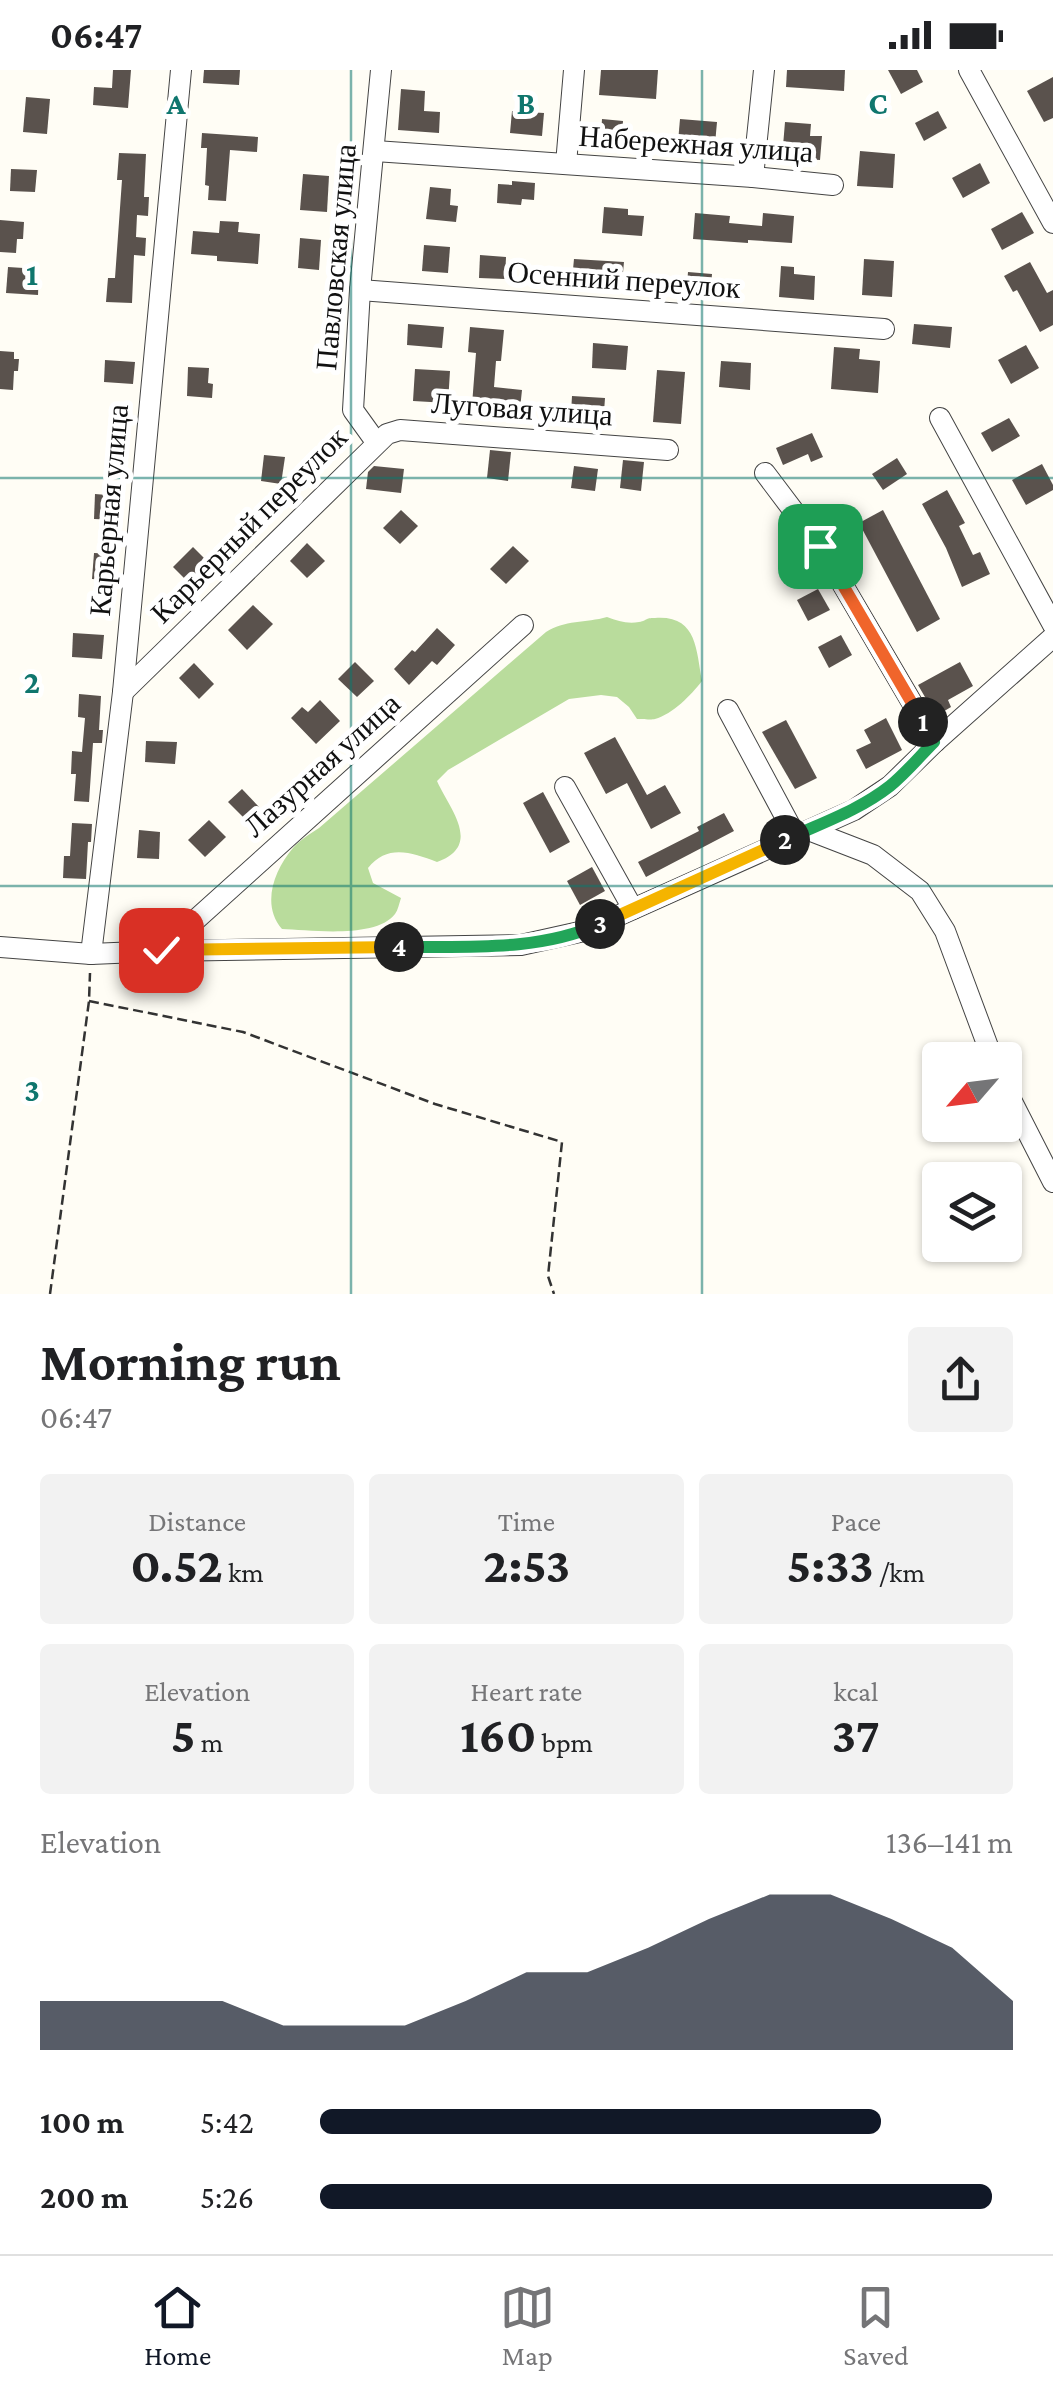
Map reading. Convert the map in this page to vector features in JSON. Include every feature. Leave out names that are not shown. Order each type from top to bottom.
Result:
[{"type":"street","name":"Карьерная улица","points":[[91,954],[123,692],[180,70]]},
{"type":"street","name":"Павловская улица","points":[[376,442],[353,410],[381,70]]},
{"type":"street","points":[[566,164],[574,70]]},
{"type":"street","points":[[753,176],[764,70]]},
{"type":"street","points":[[969,70],[1053,223]]},
{"type":"street","name":"Набережная улица","points":[[375,152],[833,184]]},
{"type":"street","name":"Осенний переулок","points":[[360,290],[884,329]]},
{"type":"street","points":[[940,418],[1053,625]]},
{"type":"street","name":"Луговая улица","points":[[376,442],[400,430],[668,450]]},
{"type":"street","name":"Карьерный переулок","points":[[123,692],[376,442]]},
{"type":"street","points":[[765,473],[820,546],[934,742]]},
{"type":"street","name":"Лазурная улица","points":[[161,950],[523,625]]},
{"type":"street","points":[[0,947],[91,954],[521,946],[584,930],[854,810],[890,786],[1053,637]]},
{"type":"street","points":[[728,710],[803,833],[873,855],[920,891],[944,931],[986,1042]]},
{"type":"street","points":[[565,786],[633,909]]},
{"type":"street","points":[[1022,1121],[1053,1182]]},
{"type":"path","points":[[50,1294],[89,1001],[91,954]]},
{"type":"path","points":[[89,1001],[242,1032],[436,1104],[562,1142],[548,1276],[554,1294]]},
{"type":"green space","points":[[607,617],[627,622],[655,618],[679,622],[687,628],[696,646],[702,681],[675,708],[653,719],[637,719],[617,697],[569,699],[448,770],[437,781],[459,826],[461,837],[451,855],[437,862],[409,853],[391,853],[368,868],[373,883],[401,898],[395,914],[386,922],[358,930],[282,929],[272,909],[272,888],[280,867],[296,845],[546,632]]},
{"type":"building","points":[[113,70],[131,70],[128,108],[93,105],[94,87],[112,88]]},
{"type":"building","points":[[204,70],[240,70],[239,85],[203,83]]},
{"type":"building","points":[[601,70],[658,70],[656,99],[599,95]]},
{"type":"building","points":[[787,70],[845,70],[844,91],[786,87]]},
{"type":"building","points":[[888,70],[917,70],[923,82],[901,94]]},
{"type":"building","points":[[1053,77],[1053,118],[1044,122],[1027,91]]},
{"type":"building","points":[[401,89],[425,91],[424,111],[440,112],[439,133],[398,130]]},
{"type":"building","points":[[26,97],[50,99],[47,134],[23,132]]},
{"type":"building","points":[[512,111],[544,113],[542,136],[510,133]]},
{"type":"building","points":[[938,111],[947,128],[924,141],[915,123]]},
{"type":"building","points":[[602,119],[623,121],[621,149],[600,147]]},
{"type":"building","points":[[680,119],[717,122],[715,144],[678,142]]},
{"type":"building","points":[[785,122],[811,124],[810,136],[822,136],[820,160],[782,158]]},
{"type":"building","points":[[202,133],[258,137],[257,152],[230,150],[226,201],[208,200],[207,148],[201,148]]},
{"type":"building","points":[[860,151],[895,154],[893,188],[857,186]]},
{"type":"building","points":[[119,153],[146,154],[144,197],[149,197],[148,216],[137,215],[136,237],[146,238],[145,256],[134,255],[132,303],[106,302],[108,278],[115,278],[122,180],[117,180]]},
{"type":"building","points":[[980,163],[990,183],[963,198],[952,178]]},
{"type":"building","points":[[11,169],[37,170],[35,192],[10,191]]},
{"type":"building","points":[[303,174],[329,176],[327,212],[300,210]]},
{"type":"building","points":[[512,181],[535,183],[534,200],[522,199],[521,205],[497,203],[498,184],[512,185]]},
{"type":"building","points":[[430,187],[451,189],[450,205],[458,206],[456,222],[426,219]]},
{"type":"building","points":[[604,207],[628,209],[628,215],[644,216],[642,236],[602,233]]},
{"type":"building","points":[[1022,212],[1034,233],[1002,250],[991,229]]},
{"type":"building","points":[[695,213],[730,216],[729,223],[762,226],[763,213],[794,216],[792,243],[693,239]]},
{"type":"building","points":[[0,220],[24,222],[23,239],[17,239],[16,253],[0,252]]},
{"type":"building","points":[[220,221],[239,222],[238,232],[260,234],[258,264],[217,261],[217,256],[191,254],[193,231],[219,233]]},
{"type":"building","points":[[300,238],[321,240],[319,270],[298,268]]},
{"type":"building","points":[[424,245],[450,247],[448,273],[422,271]]},
{"type":"building","points":[[480,255],[506,257],[505,279],[479,278]]},
{"type":"building","points":[[574,259],[624,262],[621,293],[571,290]]},
{"type":"building","points":[[864,259],[894,261],[892,297],[862,295]]},
{"type":"building","points":[[1030,262],[1047,293],[1053,290],[1053,325],[1040,332],[1017,290],[1013,292],[1004,276]]},
{"type":"building","points":[[781,266],[794,267],[794,274],[815,276],[814,300],[779,297]]},
{"type":"building","points":[[8,267],[39,269],[38,295],[6,293]]},
{"type":"building","points":[[688,272],[712,274],[710,298],[686,296]]},
{"type":"building","points":[[408,324],[444,327],[442,348],[407,345]]},
{"type":"building","points":[[914,324],[952,327],[950,348],[912,344]]},
{"type":"building","points":[[470,327],[504,330],[494,387],[522,390],[520,409],[472,405],[476,353],[468,352]]},
{"type":"building","points":[[593,343],[628,346],[626,370],[592,368]]},
{"type":"building","points":[[1026,345],[1039,368],[1011,384],[998,360]]},
{"type":"building","points":[[834,347],[860,349],[859,359],[880,361],[878,393],[831,389]]},
{"type":"building","points":[[0,351],[14,352],[14,359],[19,359],[13,390],[0,389]]},
{"type":"building","points":[[105,360],[135,362],[133,384],[104,382]]},
{"type":"building","points":[[721,361],[751,363],[750,390],[719,387]]},
{"type":"building","points":[[188,367],[209,368],[212,398],[187,396]]},
{"type":"building","points":[[415,369],[450,371],[448,403],[413,401]]},
{"type":"building","points":[[657,370],[685,372],[681,424],[653,422]]},
{"type":"building","points":[[572,396],[605,398],[603,426],[577,424],[578,414],[571,413]]},
{"type":"building","points":[[1009,418],[1020,436],[992,452],[981,433]]},
{"type":"building","points":[[812,433],[823,457],[811,462],[808,454],[783,465],[776,448]]},
{"type":"building","points":[[490,450],[511,452],[508,481],[487,478]]},
{"type":"building","points":[[264,455],[285,457],[281,484],[261,481]]},
{"type":"building","points":[[897,458],[907,474],[883,490],[872,474]]},
{"type":"building","points":[[623,460],[644,462],[641,491],[620,488]]},
{"type":"building","points":[[1042,464],[1053,490],[1026,505],[1012,480]]},
{"type":"building","points":[[374,466],[404,469],[401,493],[366,489],[368,472]]},
{"type":"building","points":[[574,466],[598,469],[595,491],[571,488]]},
{"type":"building","points":[[947,490],[965,523],[959,526],[973,555],[980,552],[990,574],[962,587],[922,504]]},
{"type":"building","points":[[95,494],[119,496],[117,520],[94,519]]},
{"type":"building","points":[[401,510],[418,526],[400,544],[383,528]]},
{"type":"building","points":[[883,510],[940,619],[917,632],[859,523]]},
{"type":"building","points":[[307,543],[325,561],[307,578],[290,561]]},
{"type":"building","points":[[513,546],[529,561],[506,584],[490,569]]},
{"type":"building","points":[[193,547],[216,570],[203,584],[195,576],[189,583],[173,567]]},
{"type":"building","points":[[94,553],[117,554],[115,581],[92,579]]},
{"type":"building","points":[[818,589],[830,610],[808,621],[797,600]]},
{"type":"building","points":[[253,605],[273,624],[247,650],[228,630]]},
{"type":"building","points":[[437,628],[455,645],[437,665],[432,661],[409,685],[394,669]]},
{"type":"building","points":[[73,633],[104,635],[102,659],[72,657]]},
{"type":"building","points":[[841,635],[852,655],[829,668],[818,647]]},
{"type":"building","points":[[355,662],[374,681],[357,697],[338,679]]},
{"type":"building","points":[[960,662],[973,686],[948,700],[951,707],[936,716],[918,685]]},
{"type":"building","points":[[194,663],[214,684],[199,699],[179,678]]},
{"type":"building","points":[[79,694],[101,696],[102,743],[93,743],[89,802],[74,801],[76,774],[71,774],[72,751],[82,752],[85,718],[78,717]]},
{"type":"building","points":[[320,700],[340,721],[316,744],[291,718],[302,707],[308,712]]},
{"type":"building","points":[[886,718],[902,750],[866,769],[856,750],[871,743],[864,730]]},
{"type":"building","points":[[786,720],[817,778],[795,789],[762,732]]},
{"type":"building","points":[[615,737],[647,795],[665,785],[681,813],[651,829],[627,783],[606,794],[584,753]]},
{"type":"building","points":[[146,741],[177,742],[175,764],[145,762]]},
{"type":"building","points":[[242,789],[261,809],[248,822],[228,802]]},
{"type":"building","points":[[543,792],[570,842],[550,853],[523,803]]},
{"type":"building","points":[[724,813],[734,831],[646,877],[638,862],[699,831],[697,827]]},
{"type":"building","points":[[209,820],[226,837],[205,857],[188,840]]},
{"type":"building","points":[[72,823],[92,824],[86,879],[63,878],[64,856],[70,856]]},
{"type":"building","points":[[139,830],[160,832],[159,859],[137,858]]},
{"type":"building","points":[[592,867],[605,891],[580,905],[567,881]]},
{"type":"route","points":[[161,950],[521,946],[584,930],[854,810],[890,786],[934,742],[820,546]]}]
